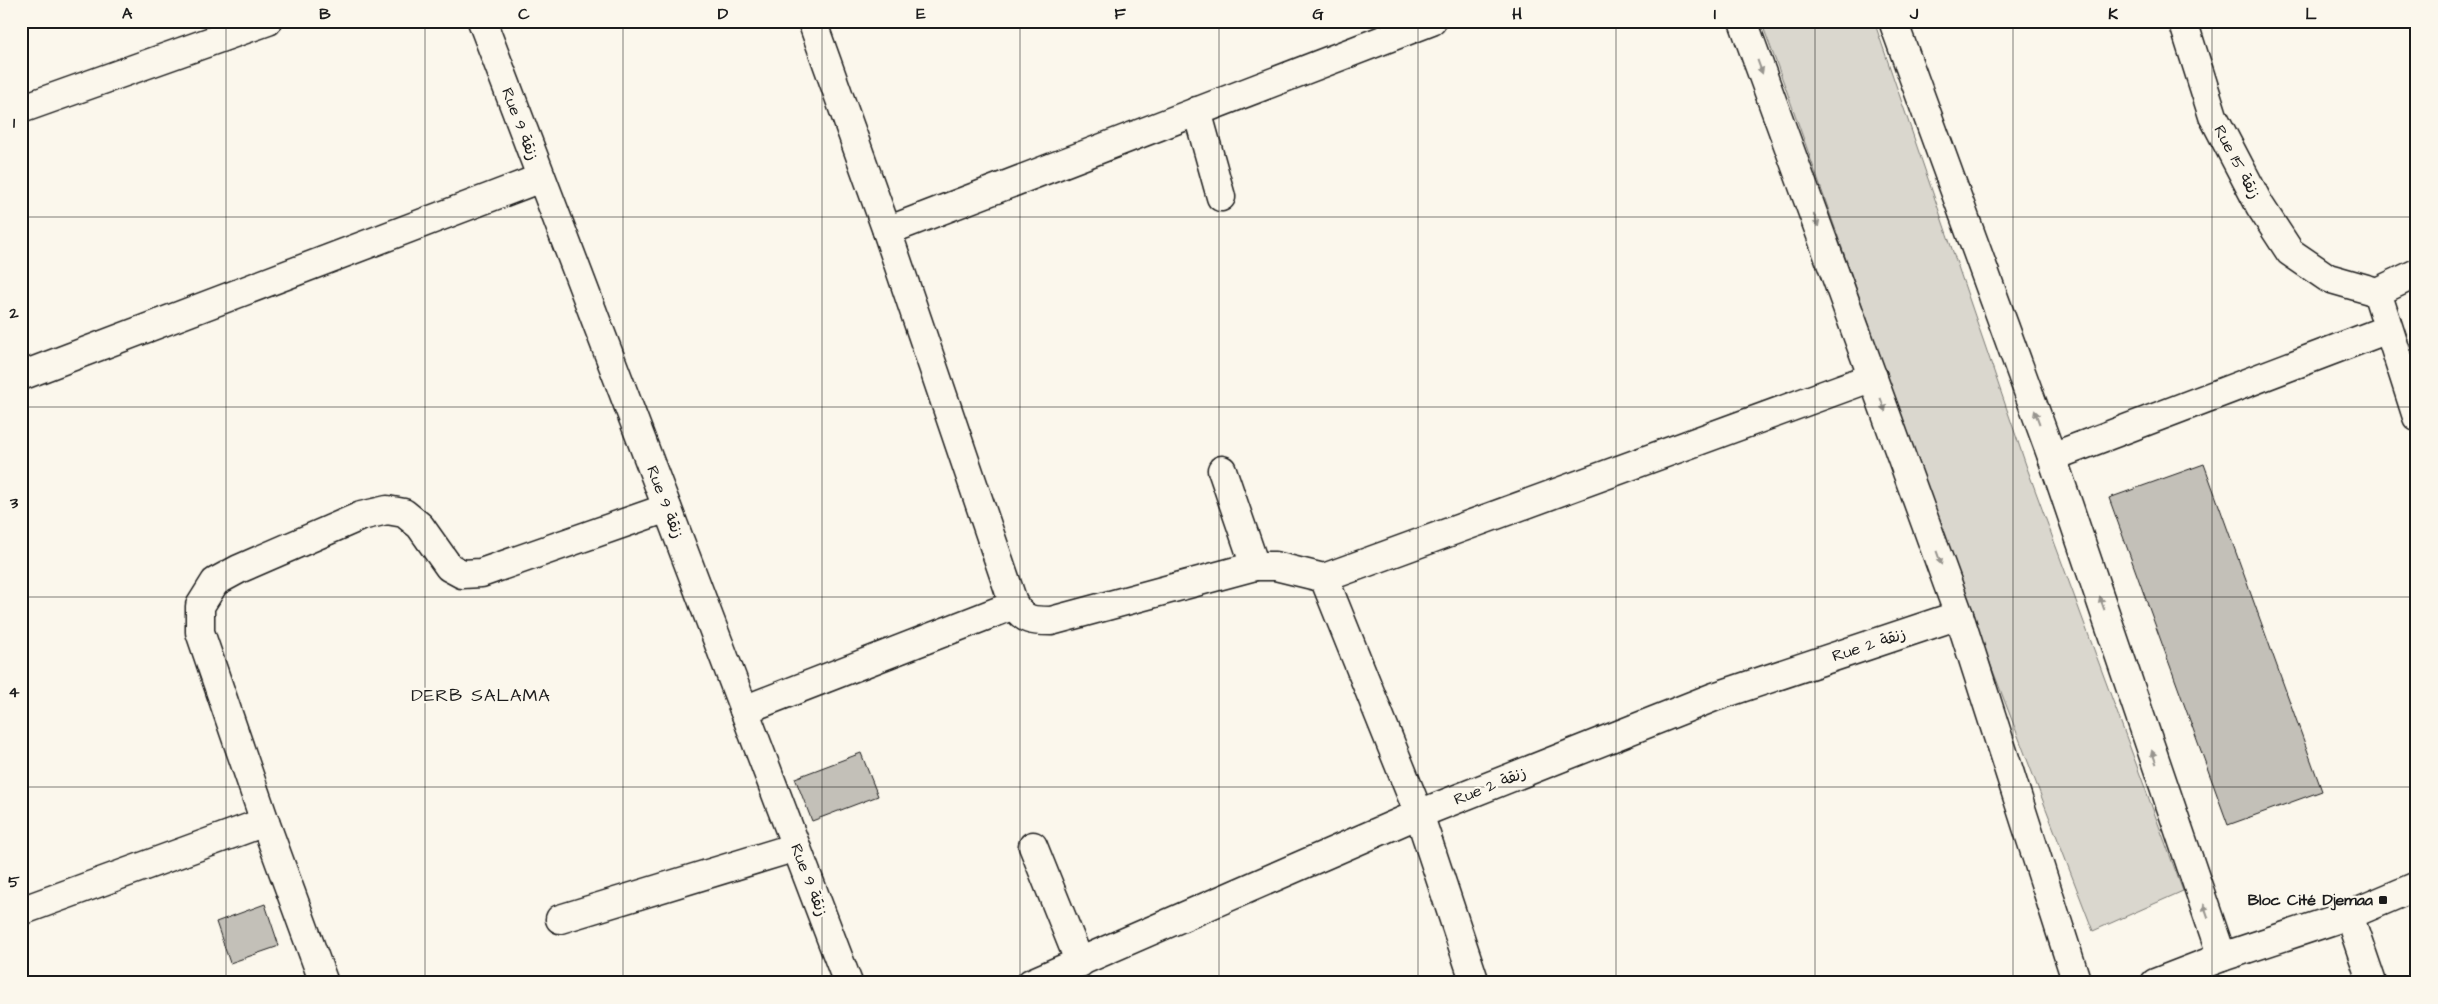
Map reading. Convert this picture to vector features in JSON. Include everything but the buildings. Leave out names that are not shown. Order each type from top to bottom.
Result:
[{"type":"street","points":[[21,109],[268,21]]},
{"type":"street","name":"Rue 9 زنقة","points":[[482,21],[848,983]]},
{"type":"street","points":[[812,21],[887,231],[1014,605],[1022,616],[1034,621],[1051,621],[1255,566],[1275,566],[1324,578],[1873,377]]},
{"type":"street","points":[[887,231],[1432,21]]},
{"type":"street","points":[[1743,21],[1959,615],[2077,983]]},
{"type":"street","points":[[1893,21],[2052,457],[2222,957]]},
{"type":"street","name":"Rue 15 زنقة","points":[[2183,21],[2213,116],[2260,206],[2290,252],[2328,278],[2377,292]]},
{"type":"street","points":[[1197,111],[1221,197]]},
{"type":"street","points":[[21,376],[541,178]]},
{"type":"street","points":[[2417,273],[2377,292],[2417,417]]},
{"type":"street","points":[[2052,457],[2388,330]]},
{"type":"street","points":[[1222,470],[1255,566]]},
{"type":"street","points":[[324,983],[265,822],[200,632],[200,606],[215,582],[239,569],[362,516],[387,510],[404,513],[420,526],[449,567],[462,574],[481,573],[667,508]]},
{"type":"street","points":[[1324,578],[1419,814],[1475,983]]},
{"type":"street","points":[[744,710],[1014,605]]},
{"type":"street","name":"Rue 2 زنقة","points":[[1031,983],[1419,814],[1714,697],[1959,615]]},
{"type":"street","points":[[21,911],[265,822]]},
{"type":"street","points":[[1033,846],[1080,963]]},
{"type":"street","points":[[560,919],[796,847]]},
{"type":"street","points":[[2155,983],[2222,957],[2349,915],[2417,886]]},
{"type":"street","points":[[2349,915],[2372,983]]},
{"type":"shaded area","points":[[1761,21],[1874,21],[2027,468],[2183,891],[2093,931],[1970,611]]},
{"type":"place","name":"Bloc Cité Djemaa","points":[[2383,900]]},
{"type":"district","name":"DERB SALAMA","points":[[481,695]]}]
